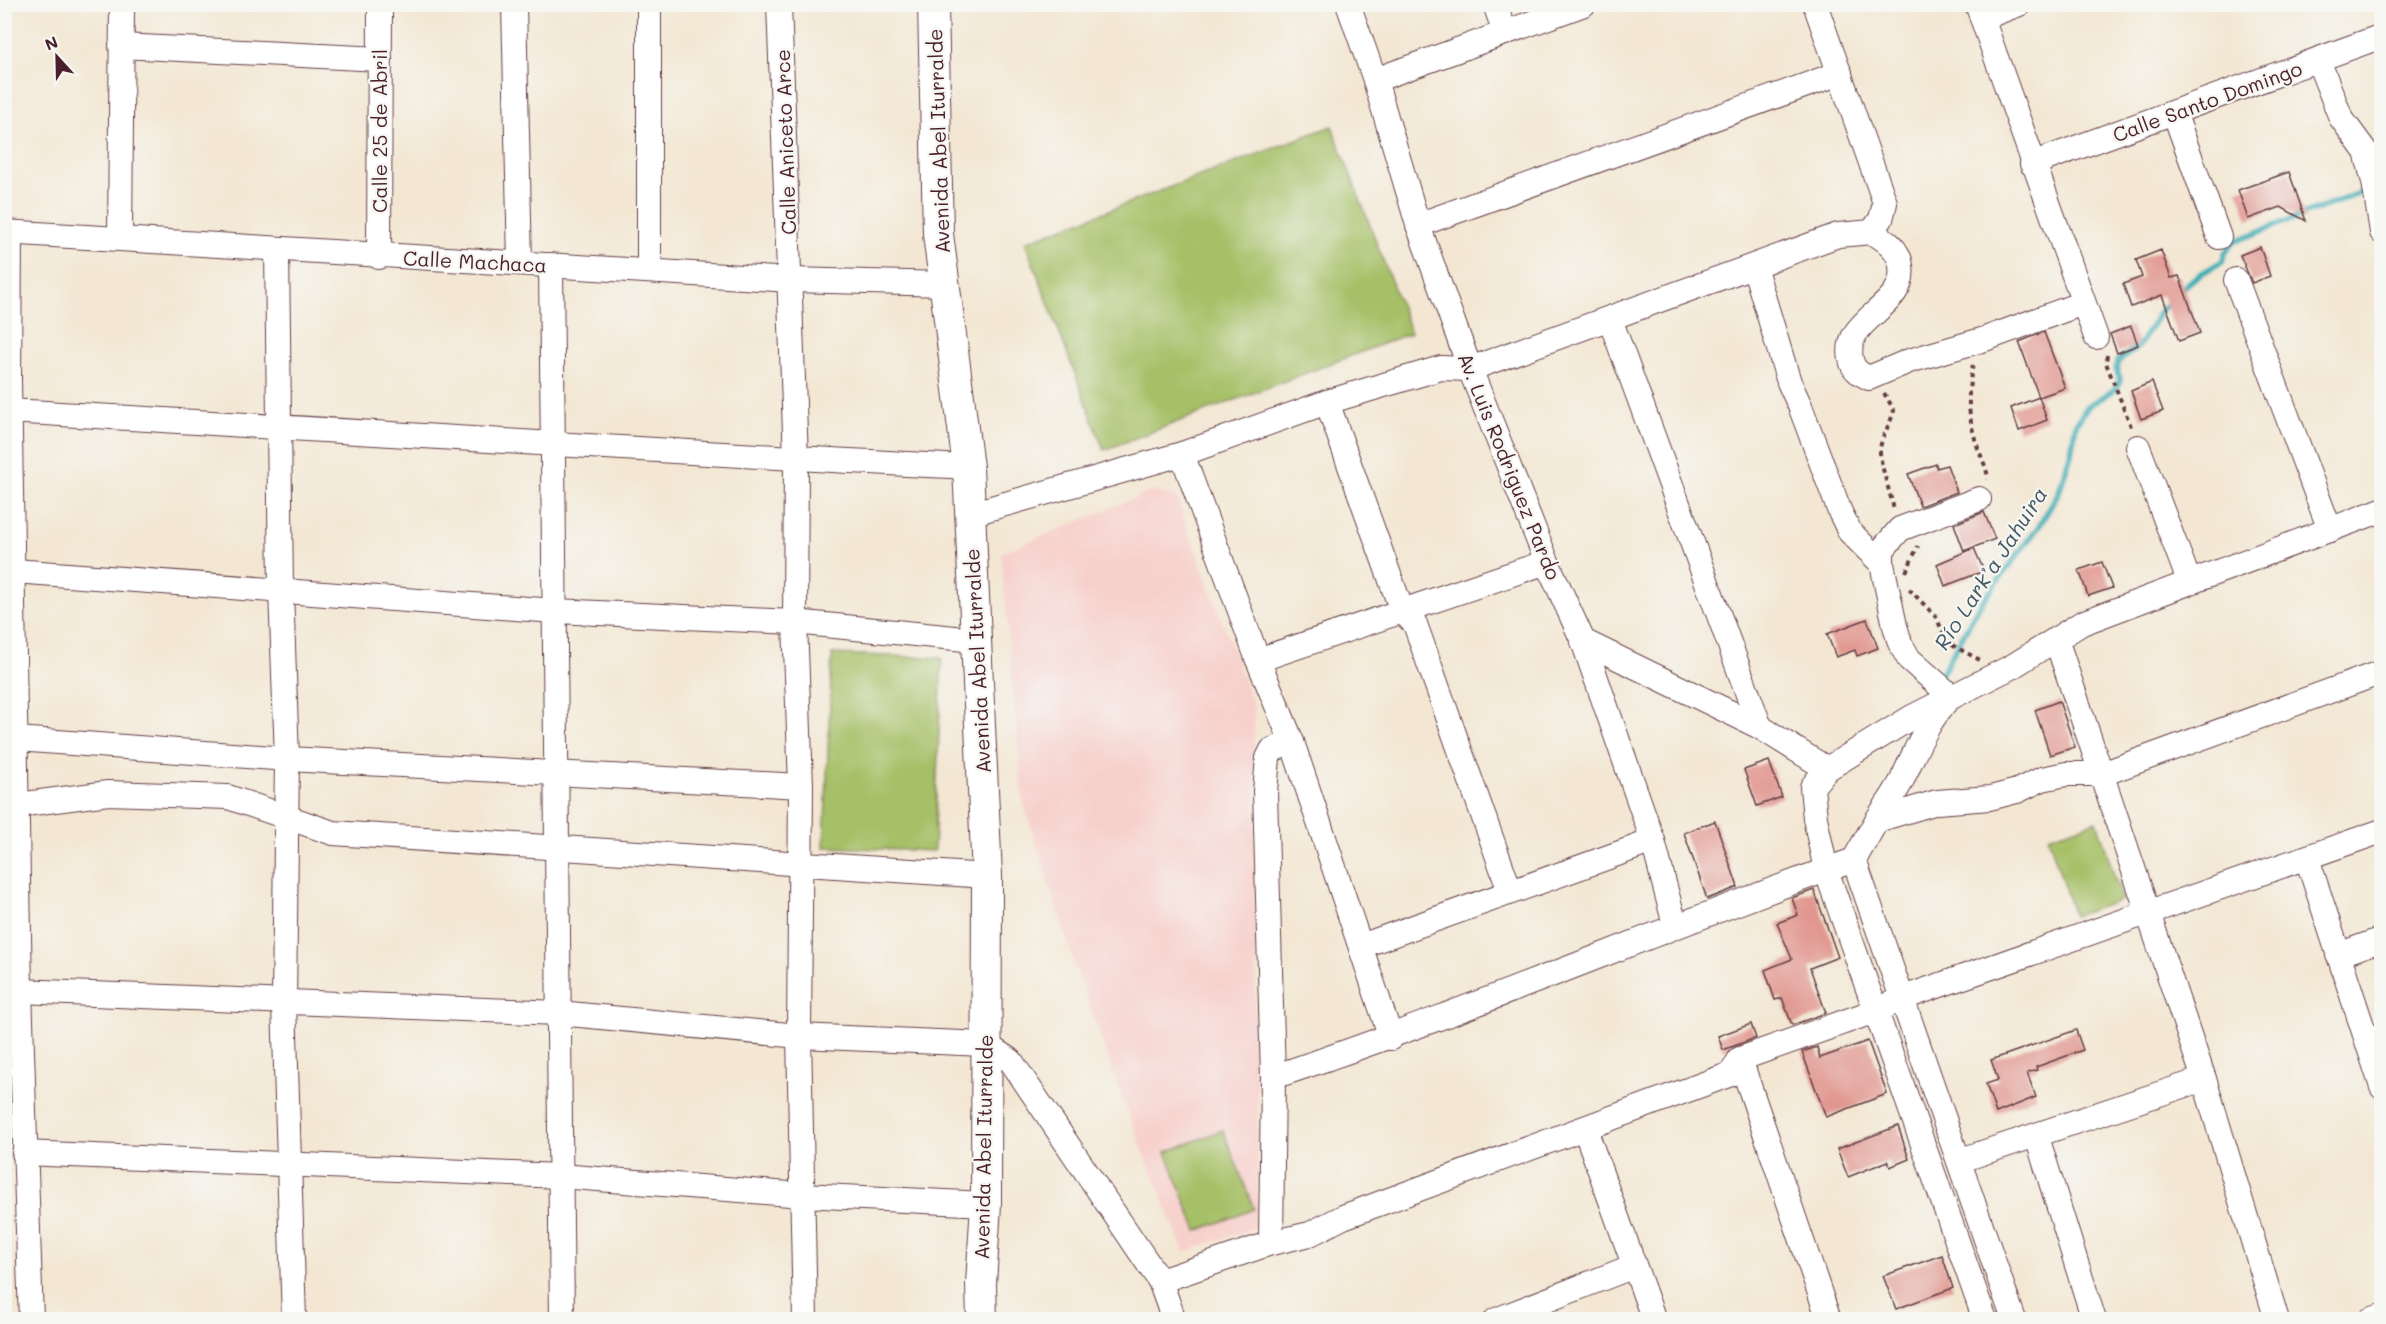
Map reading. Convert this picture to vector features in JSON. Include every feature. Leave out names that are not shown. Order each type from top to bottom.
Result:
[{"type":"street","points":[[120,238],[122,4]]},
{"type":"street","name":"Calle 25 de Abril","points":[[379,257],[380,4]]},
{"type":"street","points":[[514,4],[520,263]]},
{"type":"street","points":[[649,4],[649,271]]},
{"type":"street","name":"Calle Aniceto Arce","points":[[779,4],[791,280],[795,459],[795,622],[801,786],[798,864],[805,1320]]},
{"type":"street","name":"Avenida Abel Iturralde","points":[[933,4],[938,234],[968,467],[987,876],[986,1204],[981,1284],[982,1320]]},
{"type":"street","name":"Av. Luis Rodriguez Pardo","points":[[1348,4],[1375,80],[1418,225],[1470,369],[1547,562],[1582,641],[1653,841],[1675,925]]},
{"type":"street","points":[[1495,4],[1505,33]]},
{"type":"street","points":[[1375,80],[1584,4]]},
{"type":"street","points":[[1815,4],[1886,203],[1881,219],[1872,232]]},
{"type":"street","points":[[2019,4],[1979,11],[2096,337]]},
{"type":"street","name":"Calle Santo Domingo","points":[[2032,164],[2382,36]]},
{"type":"street","points":[[121,46],[380,59]]},
{"type":"street","points":[[2318,60],[2341,118],[2366,152],[2374,182],[2382,232]]},
{"type":"street","points":[[1418,225],[1840,73]]},
{"type":"street","points":[[2174,112],[2220,237]]},
{"type":"street","points":[[7,232],[9,524],[14,571],[20,991],[31,1320]]},
{"type":"street","name":"Calle Machaca","points":[[7,232],[379,257],[520,263],[791,280],[946,284]]},
{"type":"street","points":[[970,514],[1182,454],[1327,402],[1441,368],[1470,369],[1838,235],[1872,232],[1883,238],[1900,256],[1903,277],[1900,287],[1887,303],[1867,319],[1853,339],[1850,352],[1852,366],[1857,373],[1869,378],[1909,361],[1985,339],[2084,303]]},
{"type":"street","points":[[277,249],[281,590],[287,759],[285,1003],[294,1320]]},
{"type":"street","points":[[551,265],[551,446],[558,849],[562,1320]]},
{"type":"street","points":[[1754,266],[1788,382],[1800,406],[1829,488],[1850,532],[1882,564]]},
{"type":"street","points":[[2236,280],[2330,530]]},
{"type":"street","points":[[1610,319],[1760,727]]},
{"type":"street","points":[[1327,402],[1402,611],[1415,624],[1510,891]]},
{"type":"street","points":[[9,411],[279,426],[551,446],[968,467]]},
{"type":"street","points":[[2138,447],[2189,581]]},
{"type":"street","points":[[1182,454],[1258,660],[1292,742],[1391,1038]]},
{"type":"street","points":[[1951,696],[1915,665],[1900,643],[1882,564],[1882,550],[1900,529],[1979,499]]},
{"type":"street","points":[[1985,1320],[1826,870],[1815,818],[1812,787],[1827,769],[1912,717],[2013,666],[2082,623],[2382,510]]},
{"type":"street","points":[[1258,660],[1547,562]]},
{"type":"street","points":[[14,571],[555,611],[795,622],[975,640]]},
{"type":"street","points":[[2056,639],[2204,1079],[2277,1320]]},
{"type":"street","points":[[1582,641],[1760,727],[1827,769]]},
{"type":"street","points":[[1877,820],[1938,801],[1990,798],[2018,791],[2042,779],[2066,774],[2102,774],[2382,672]]},
{"type":"street","points":[[1273,1077],[1391,1038],[1675,925],[1854,860],[1901,782],[1920,738],[1937,711],[1951,696]]},
{"type":"street","points":[[17,740],[287,759],[801,786]]},
{"type":"street","points":[[1271,1244],[1273,1077],[1265,791],[1268,758],[1272,750],[1292,742]]},
{"type":"street","points":[[18,805],[108,793],[228,797],[333,833],[987,876]]},
{"type":"street","points":[[1160,1281],[1271,1244],[1310,1234],[1343,1217],[1731,1074],[1740,1059],[1875,1011],[1903,998],[2382,831]]},
{"type":"street","points":[[1361,946],[1653,841]]},
{"type":"street","points":[[2307,858],[2382,1087]]},
{"type":"street","points":[[1854,860],[1961,1160],[2014,1320]]},
{"type":"street","points":[[2338,955],[2382,939]]},
{"type":"street","points":[[20,991],[559,1013],[800,1036],[985,1044],[1011,1061],[1160,1281],[1174,1320]]},
{"type":"street","points":[[1740,1059],[1829,1320]]},
{"type":"street","points":[[1961,1160],[2037,1137],[2204,1079]]},
{"type":"street","points":[[1585,1129],[1654,1320]]},
{"type":"street","points":[[2037,1137],[2094,1320]]},
{"type":"street","points":[[24,1154],[560,1176],[802,1195],[986,1204]]},
{"type":"street","points":[[1496,1320],[1634,1266]]},
{"type":"street","points":[[2370,1320],[2382,1316]]},
{"type":"path","points":[[2096,337],[2107,356],[2106,363],[2138,447]]},
{"type":"path","points":[[1979,499],[1988,481],[1987,469],[1970,423],[1968,395],[1976,354],[1985,339]]},
{"type":"path","points":[[1884,372],[1885,396],[1894,410],[1883,437],[1880,460],[1891,495],[1893,535]]},
{"type":"path","points":[[1905,578],[1922,539]]},
{"type":"path","points":[[1905,586],[1936,617],[1948,643],[1967,653]]},
{"type":"shaded area","points":[[1152,491],[1176,497],[1254,707],[1258,1227],[1184,1252],[1122,1098],[1076,968],[1023,802],[1001,553]]},
{"type":"green space","points":[[1332,126],[1411,333],[1104,450],[1025,242]]},
{"type":"green space","points":[[832,654],[942,658],[934,851],[824,847]]},
{"type":"green space","points":[[2097,821],[2122,900],[2074,916],[2048,837]]},
{"type":"green space","points":[[1223,1130],[1254,1209],[1197,1231],[1166,1152]]},
{"type":"building","points":[[2289,172],[2306,221],[2281,207],[2248,219],[2238,190]]},
{"type":"building","points":[[2260,247],[2270,276],[2252,283],[2240,255]]},
{"type":"building","points":[[2161,250],[2171,278],[2179,276],[2200,333],[2179,341],[2162,295],[2131,307],[2123,284],[2142,277],[2136,260]]},
{"type":"building","points":[[2131,326],[2138,345],[2117,353],[2110,334]]},
{"type":"building","points":[[2044,332],[2065,388],[2039,397],[2019,342]]},
{"type":"building","points":[[2152,382],[2163,411],[2141,419],[2131,391]]},
{"type":"building","points":[[2039,397],[2047,420],[2019,431],[2011,408]]},
{"type":"building","points":[[1936,464],[1937,468],[1947,465],[1957,492],[1920,506],[1908,474]]},
{"type":"building","points":[[1984,512],[1995,539],[1964,551],[1954,524]]},
{"type":"building","points":[[1974,548],[1984,571],[1945,586],[1937,564]]},
{"type":"building","points":[[2102,562],[2112,588],[2088,596],[2079,570]]},
{"type":"building","points":[[1867,619],[1878,648],[1857,656],[1855,650],[1836,657],[1827,634]]},
{"type":"building","points":[[2059,701],[2075,747],[2050,755],[2035,710]]},
{"type":"building","points":[[1769,761],[1782,797],[1757,806],[1744,770]]},
{"type":"building","points":[[1715,821],[1738,887],[1707,899],[1684,833]]},
{"type":"building","points":[[1814,890],[1838,957],[1810,968],[1826,1013],[1792,1025],[1782,998],[1775,1000],[1765,970],[1792,959],[1777,923],[1798,915],[1792,898]]},
{"type":"building","points":[[1751,1024],[1756,1038],[1723,1050],[1718,1036]]},
{"type":"building","points":[[2076,1030],[2083,1050],[2036,1067],[2037,1070],[2027,1073],[2036,1097],[1996,1113],[1986,1084],[1998,1080],[1991,1060]]},
{"type":"building","points":[[1868,1041],[1887,1094],[1826,1117],[1802,1052],[1817,1047],[1820,1058]]},
{"type":"building","points":[[1898,1126],[1909,1159],[1890,1167],[1888,1161],[1848,1177],[1837,1149]]},
{"type":"building","points":[[1942,1255],[1953,1288],[1896,1309],[1883,1276]]},
{"type":"waterway","name":"Río Lark’a Jahuira","points":[[2178,292],[2197,276],[2223,261],[2225,253],[2233,242],[2370,189]]},
{"type":"waterway","name":"Río Lark’a Jahuira","points":[[1941,675],[1979,606],[2039,526],[2059,492],[2071,453],[2076,424],[2088,406],[2116,389],[2120,379],[2116,368],[2118,361],[2139,346],[2171,299]]}]
